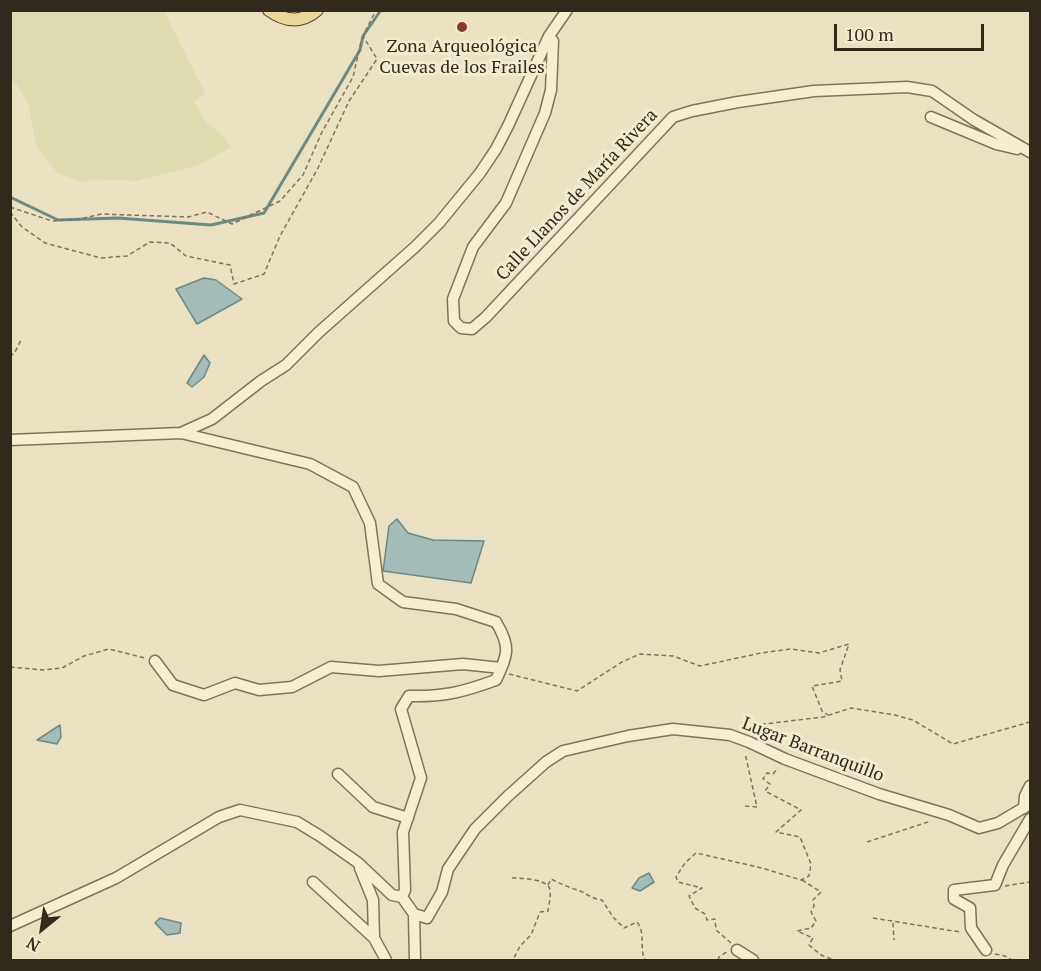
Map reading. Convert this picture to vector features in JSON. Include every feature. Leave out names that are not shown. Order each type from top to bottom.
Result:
[{"type":"main road","points":[[269,10],[275,15],[291,20],[302,20],[317,10]]},
{"type":"street","points":[[182,433],[212,419],[286,364],[439,223],[480,173],[496,149],[549,36],[567,10]]},
{"type":"street","name":"Calle Llanos de María Rivera","points":[[549,36],[553,41],[551,90],[545,113],[506,203],[473,247],[453,299],[454,321],[461,328],[472,329],[486,317],[673,117],[738,102],[814,91],[907,87],[932,91],[974,120],[1028,151]]},
{"type":"street","points":[[931,117],[996,144],[1028,151]]},
{"type":"street","points":[[10,440],[182,433],[309,464],[352,488],[370,523],[378,584],[403,602],[456,609],[496,622],[506,639],[505,659],[495,680],[465,692],[409,696],[400,709],[421,778],[403,832],[405,890],[402,897]]},
{"type":"street","points":[[155,661],[173,685],[204,695],[235,683],[259,690],[292,687],[331,667],[380,671],[463,664],[500,670]]},
{"type":"street","name":"Lugar Barranquillo","points":[[414,914],[427,918],[442,892],[448,869],[475,829],[546,762],[563,751],[628,736],[673,729],[730,735],[785,759],[879,794],[950,815],[979,828],[998,823],[1027,806],[1025,796],[1030,786]]},
{"type":"street","points":[[338,774],[373,807],[408,818]]},
{"type":"street","points":[[10,926],[116,878],[219,817],[240,810],[297,822],[357,862],[392,895],[402,897],[414,914],[416,960]]},
{"type":"street","points":[[986,950],[971,928],[970,908],[954,898],[954,890],[995,885],[1003,865],[1030,819]]},
{"type":"street","points":[[357,862],[373,900],[374,938]]},
{"type":"street","points":[[313,882],[374,938],[387,960]]},
{"type":"street","points":[[737,950],[753,960]]},
{"type":"path","points":[[10,207],[52,221],[80,219],[101,214],[188,217],[207,212],[232,224],[280,201],[303,175],[322,132],[353,77],[363,36],[376,10]]},
{"type":"path","points":[[10,212],[22,226],[45,243],[100,258],[127,256],[150,242],[170,243],[186,256],[230,265],[234,284],[264,274],[280,236],[318,168],[349,101],[377,59],[363,36]]},
{"type":"path","points":[[10,357],[22,338]]},
{"type":"path","points":[[500,670],[577,691],[622,662],[640,654],[673,656],[700,666],[791,649],[819,653],[849,644],[840,670],[842,681],[812,686],[822,711],[828,715]]},
{"type":"path","points":[[10,667],[43,670],[62,668],[84,656],[109,649],[155,661]]},
{"type":"path","points":[[730,735],[730,728],[828,715],[851,708],[913,720],[953,744],[1030,722]]},
{"type":"path","points":[[745,806],[757,807],[745,751],[749,742]]},
{"type":"path","points":[[785,759],[773,774],[767,773],[763,778],[770,784],[765,791],[801,810],[776,832],[800,837],[811,864],[809,876],[801,880]]},
{"type":"path","points":[[867,842],[950,815]]},
{"type":"path","points":[[737,950],[729,939],[716,930],[715,919],[707,921],[705,914],[695,908],[689,896],[702,888],[678,882],[676,877],[685,863],[696,853],[762,868],[801,880],[821,892],[813,900],[814,906],[811,912],[816,921],[810,928],[796,931],[813,938],[809,945],[821,955],[834,960]]},
{"type":"path","points":[[512,878],[532,879],[548,885]]},
{"type":"path","points":[[513,960],[520,946],[531,934],[540,912],[548,910],[550,889],[548,885],[551,879],[594,899],[602,900],[613,917],[624,928],[637,922],[642,929],[642,954],[645,960]]},
{"type":"path","points":[[995,885],[1030,882]]},
{"type":"path","points":[[873,918],[967,933],[971,928]]},
{"type":"path","points":[[893,922],[894,940]]},
{"type":"path","points":[[986,950],[1012,960]]},
{"type":"shaded area","points":[[10,11],[164,11],[205,93],[194,102],[207,123],[221,134],[231,147],[198,165],[136,181],[92,179],[84,183],[59,174],[36,145],[28,103],[11,76]]},
{"type":"water","points":[[204,278],[216,280],[242,299],[197,324],[176,289]]},
{"type":"water","points":[[204,355],[210,363],[204,377],[192,387],[187,383]]},
{"type":"water","points":[[397,519],[408,533],[433,540],[484,541],[471,583],[383,571],[389,526]]},
{"type":"water","points":[[60,725],[61,737],[57,744],[37,740]]},
{"type":"water","points":[[649,873],[654,882],[640,891],[632,888],[639,878]]},
{"type":"water","points":[[160,918],[181,923],[180,933],[167,935],[155,923]]},
{"type":"waterway","points":[[10,197],[58,220],[118,218],[211,225],[264,213],[360,50],[363,36],[381,10]]},
{"type":"place","name":"Zona Arqueológica Cuevas de los Frailes","points":[[462,27]]}]
